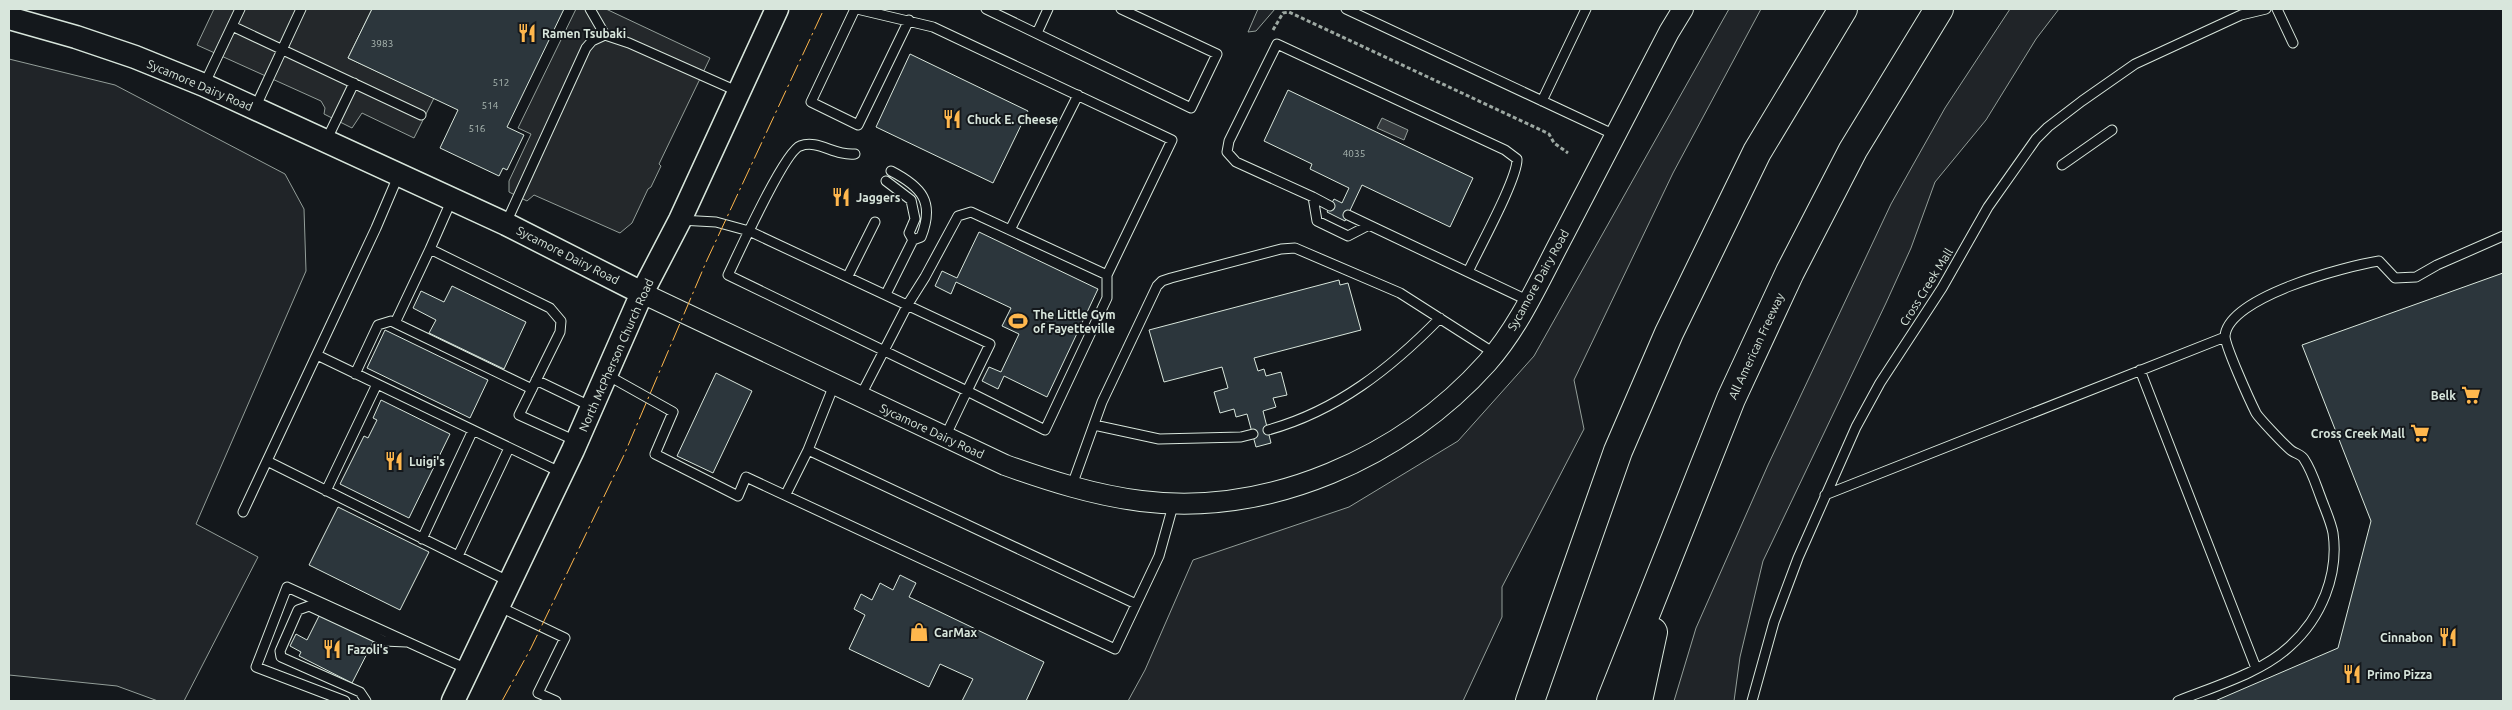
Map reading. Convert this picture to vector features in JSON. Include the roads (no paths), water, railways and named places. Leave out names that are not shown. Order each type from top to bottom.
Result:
[{"type":"highway","points":[[1530,701],[1618,451],[1673,324],[1757,152],[1843,9]]},
{"type":"highway","name":"All American Freeway","points":[[1610,701],[1688,502],[1731,399],[1826,198],[1883,99],[1939,9]]},
{"type":"highway","points":[[1638,701],[1648,650],[1688,502]]},
{"type":"highway","points":[[1511,701],[1595,515]]},
{"type":"main road","name":"North McPherson Church Road","points":[[454,701],[578,442],[642,293],[680,220],[777,9]]},
{"type":"main road","name":"Sycamore Dairy Road","points":[[9,18],[76,37],[135,57],[204,85],[452,198],[642,293]]},
{"type":"street","name":"Sycamore Dairy Road","points":[[642,293],[860,398],[1005,465],[1071,488],[1142,501],[1174,502],[1204,502],[1267,493],[1329,474],[1359,461],[1388,445],[1440,409],[1488,362],[1529,301],[1683,9]]},
{"type":"lane","points":[[204,85],[240,9]]},
{"type":"lane","points":[[255,108],[301,9]]},
{"type":"lane","points":[[590,9],[605,35],[629,43],[739,92]]},
{"type":"lane","points":[[850,163],[842,155],[814,143],[800,145],[792,150],[728,275],[1045,430],[1108,298],[1107,275],[1172,140],[933,26],[909,20],[856,9],[811,102],[858,125],[909,20]]},
{"type":"lane","points":[[986,9],[1191,108],[1218,54],[1121,9]]},
{"type":"lane","points":[[1037,33],[1048,9]]},
{"type":"lane","points":[[1346,9],[1366,13],[1542,101],[1615,135]]},
{"type":"lane","points":[[1542,101],[1586,9]]},
{"type":"lane","name":"Cross Creek Mall","points":[[1752,701],[1774,622],[1825,495],[1856,428],[1880,383],[1942,288],[1988,207],[2036,139],[2048,127],[2135,64],[2241,15],[2266,9]]},
{"type":"lane","points":[[2277,9],[2293,43]]},
{"type":"lane","points":[[232,26],[421,115]]},
{"type":"lane","points":[[506,224],[586,48],[592,41],[605,35]]},
{"type":"lane","points":[[1330,206],[1236,162],[1227,152],[1229,141],[1264,66],[1277,44],[1505,150],[1517,159],[1517,166],[1510,185],[1468,272]]},
{"type":"lane","points":[[326,141],[354,83]]},
{"type":"lane","points":[[1010,230],[1078,95]]},
{"type":"lane","points":[[2062,165],[2112,130]]},
{"type":"lane","points":[[842,155],[855,154]]},
{"type":"lane","points":[[886,294],[913,240],[921,237],[928,220],[926,204],[916,188],[906,179],[891,171]]},
{"type":"lane","points":[[243,512],[376,228],[399,174]]},
{"type":"lane","points":[[886,181],[911,200],[915,219],[909,233],[913,240]]},
{"type":"lane","points":[[1313,197],[1317,222],[1348,236],[1368,225]]},
{"type":"lane","points":[[395,323],[452,198]]},
{"type":"lane","points":[[860,398],[908,304],[958,216],[971,212],[1107,275]]},
{"type":"lane","points":[[1348,215],[1529,301]]},
{"type":"lane","points":[[680,220],[716,222],[749,231],[990,344],[945,437]]},
{"type":"lane","points":[[848,276],[875,222]]},
{"type":"lane","points":[[2178,701],[2256,668],[2288,647],[2309,627],[2320,608],[2329,585],[2334,556],[2333,532],[2312,474],[2303,457],[2291,451],[2256,415],[2225,337],[2230,321],[2241,311],[2272,294],[2309,278],[2350,266],[2379,261],[2395,278],[2416,277],[2437,265],[2503,236]]},
{"type":"lane","points":[[1071,488],[1094,425],[1157,286],[1162,281],[1281,249],[1295,248],[1400,293],[1494,353]]},
{"type":"lane","points":[[430,249],[550,308],[556,314],[561,321],[560,332],[519,416],[578,442]]},
{"type":"lane","points":[[1268,430],[1293,423],[1340,401],[1385,370],[1440,318]]},
{"type":"lane","points":[[354,374],[378,325],[391,321],[592,408]]},
{"type":"lane","points":[[1825,495],[2225,337]]},
{"type":"lane","points":[[316,355],[563,473]]},
{"type":"lane","points":[[2140,370],[2256,668]]},
{"type":"lane","points":[[607,375],[673,412],[655,454],[738,496],[746,477],[1115,648],[1159,556],[1174,502]]},
{"type":"lane","points":[[326,490],[377,384]]},
{"type":"lane","points":[[786,494],[808,450],[834,385]]},
{"type":"lane","points":[[1094,425],[1159,439],[1252,434]]},
{"type":"lane","points":[[422,539],[473,430]]},
{"type":"lane","points":[[458,556],[509,448]]},
{"type":"lane","points":[[808,450],[1136,604]]},
{"type":"lane","points":[[267,461],[511,583]]},
{"type":"lane","points":[[346,701],[256,667],[287,587],[468,669]]},
{"type":"lane","points":[[366,701],[360,692],[281,657],[280,650],[298,610],[309,606],[384,641],[411,642]]},
{"type":"lane","points":[[500,607],[565,638],[538,693],[556,701]]},
{"type":"place","name":"Ramen Tsubaki","points":[[527,33]]},
{"type":"place","name":"Chuck E. Cheese","points":[[952,119]]},
{"type":"place","name":"Jaggers","points":[[841,197]]},
{"type":"place","name":"The Little Gym of Fayetteville","points":[[1018,321]]},
{"type":"place","name":"Belk","points":[[2471,395]]},
{"type":"place","name":"Cross Creek Mall","points":[[2420,433]]},
{"type":"place","name":"Luigi's","points":[[394,461]]},
{"type":"place","name":"CarMax","points":[[919,632]]},
{"type":"place","name":"Cinnabon","points":[[2448,637]]},
{"type":"place","name":"Fazoli's","points":[[332,649]]},
{"type":"place","name":"Primo Pizza","points":[[2352,674]]}]
